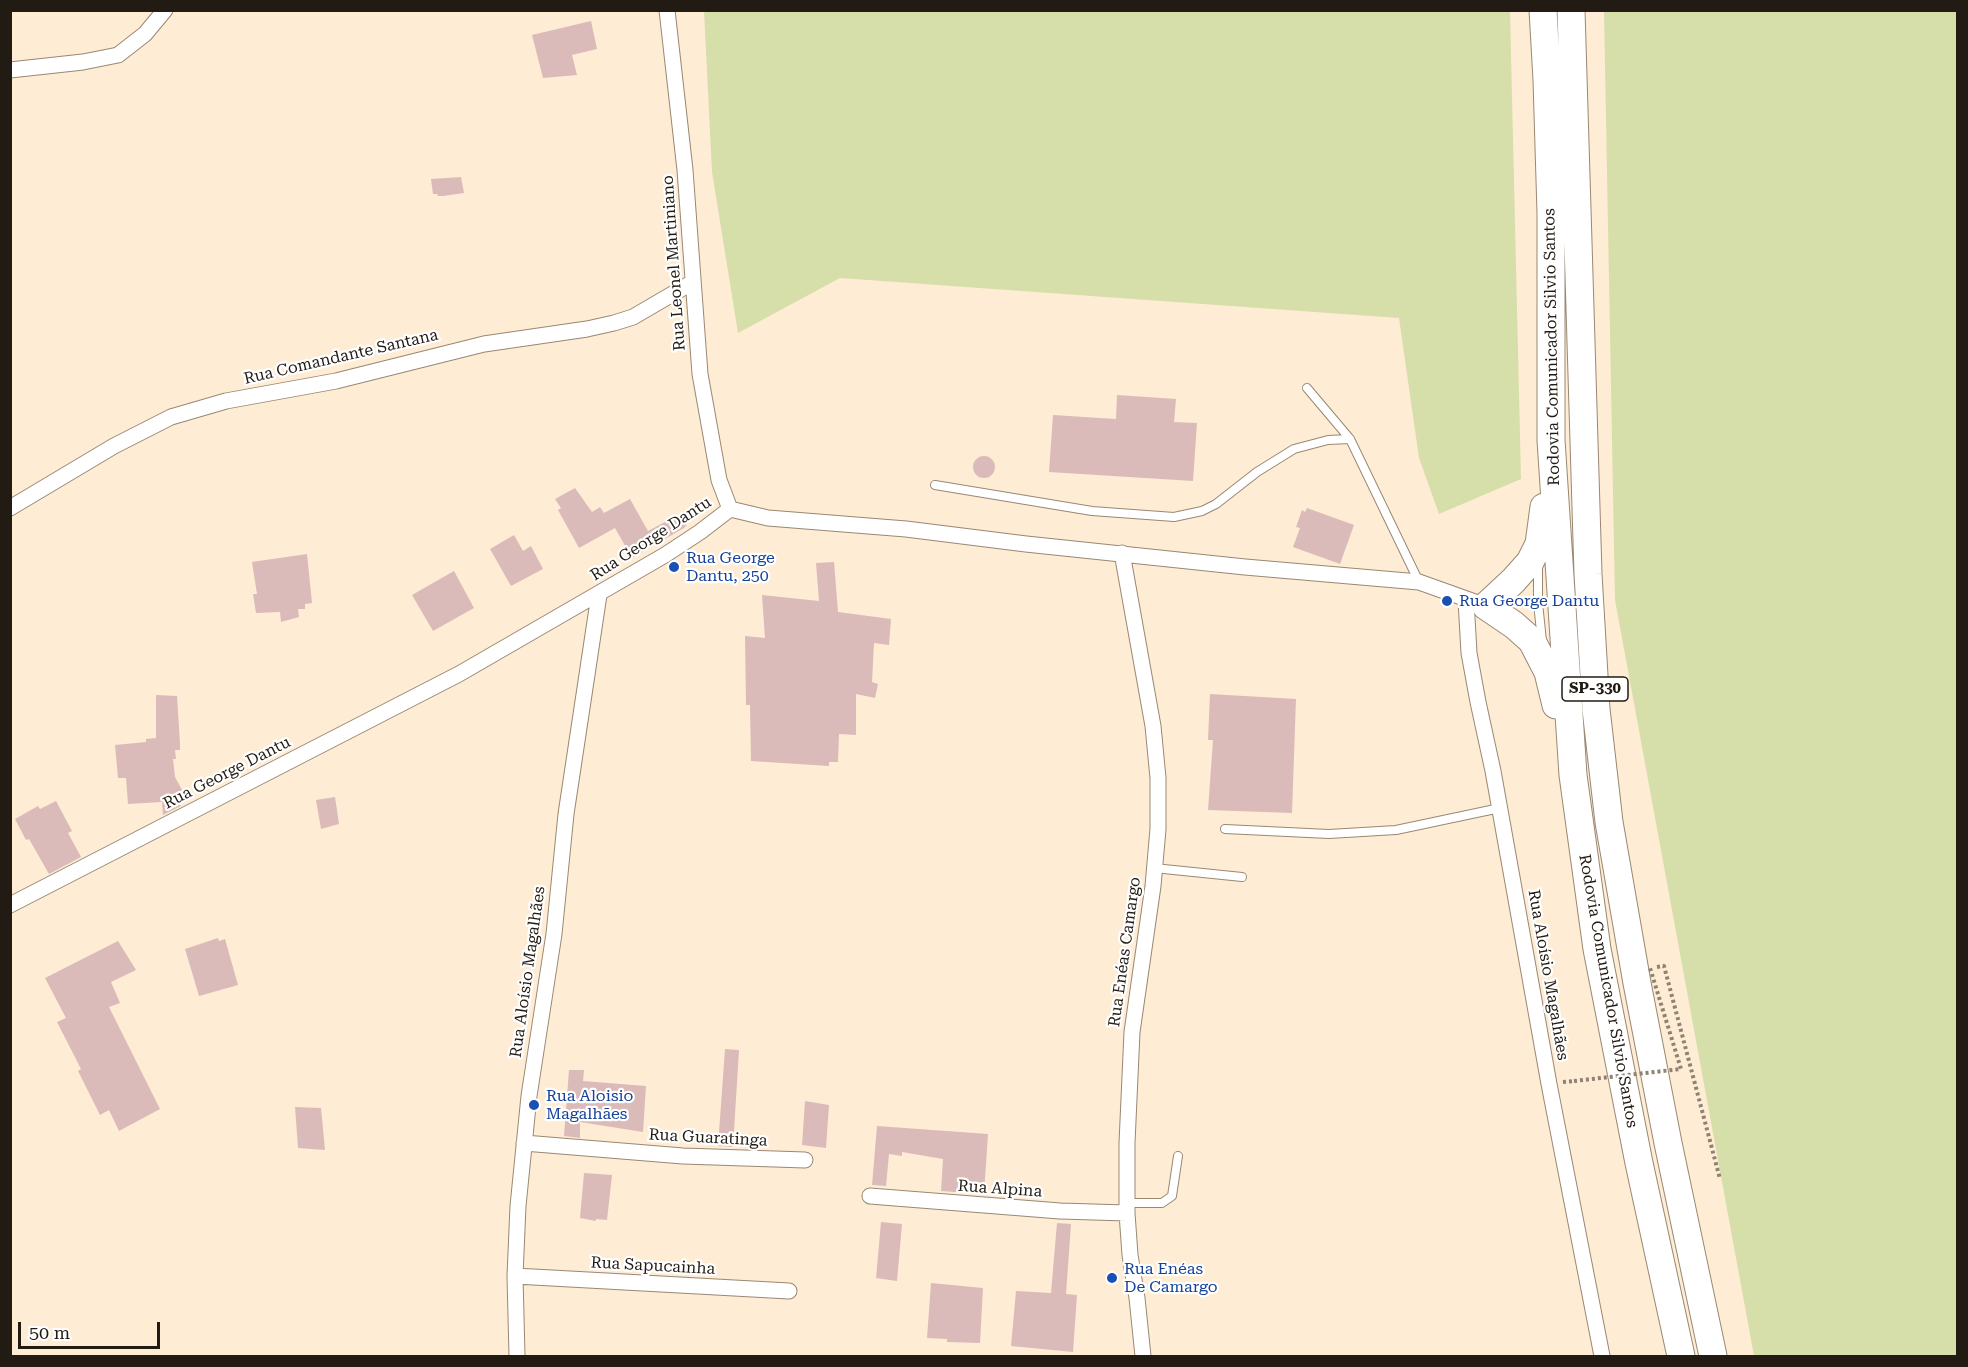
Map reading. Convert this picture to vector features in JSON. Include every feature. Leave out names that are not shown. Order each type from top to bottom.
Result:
[{"type":"highway","name":"Rodovia Comunicador Silvio Santos","points":[[1543,10],[1551,213],[1551,440],[1573,775],[1597,949],[1637,1153],[1681,1356]]},
{"type":"highway","name":"Rodovia Comunicador Silvio Santos","points":[[1571,10],[1577,148],[1588,574],[1596,709],[1609,822],[1637,983],[1713,1356]]},
{"type":"highway","points":[[1551,440],[1539,544],[1522,572],[1476,603],[1514,625],[1532,641],[1548,672],[1573,775]]},
{"type":"street","points":[[10,70],[83,62],[118,55],[145,34],[165,10]]},
{"type":"street","name":"Rua Leonel Martiniano","points":[[667,10],[685,170],[700,374],[719,480],[730,509]]},
{"type":"street","name":"Rua Comandante Santana","points":[[10,508],[114,446],[171,417],[226,401],[336,381],[484,344],[587,330],[633,316],[693,282]]},
{"type":"street","name":"Rua George Dantu","points":[[10,905],[459,674],[665,555],[730,509],[768,518],[906,529],[1245,567],[1419,582],[1476,603]]},
{"type":"street","name":"Rua Enéas Camargo","points":[[1122,553],[1154,736],[1158,788],[1158,829],[1154,868],[1132,1032],[1127,1143],[1127,1208],[1143,1356]]},
{"type":"street","name":"Rua Aloísio Magalhães","points":[[517,1356],[515,1276],[518,1206],[529,1096],[554,934],[566,814],[599,595]]},
{"type":"street","name":"Rua Aloísio Magalhães","points":[[1476,603],[1469,653],[1602,1356]]},
{"type":"street","name":"Rua Guaratinga","points":[[524,1143],[683,1156],[805,1160]]},
{"type":"street","name":"Rua Alpina","points":[[870,1196],[1060,1211],[1127,1208]]},
{"type":"street","name":"Rua Sapucainha","points":[[515,1276],[789,1292]]},
{"type":"lane","points":[[1307,388],[1350,439],[1419,582]]},
{"type":"lane","points":[[935,485],[1092,511],[1174,517],[1202,511],[1216,504],[1257,472],[1294,449],[1328,440],[1350,439]]},
{"type":"lane","points":[[1539,544],[1538,603],[1548,672]]},
{"type":"lane","points":[[1225,829],[1329,834],[1396,830],[1500,808]]},
{"type":"lane","points":[[1154,868],[1242,877]]},
{"type":"lane","points":[[1127,1208],[1162,1203],[1172,1196],[1178,1156]]},
{"type":"path","points":[[1574,1081],[1681,1069],[1650,968],[1664,966],[1720,1179]]},
{"type":"green space","points":[[704,11],[1510,11],[1521,479],[1439,514],[1419,458],[1399,318],[840,278],[738,333],[712,172]]},
{"type":"green space","points":[[1604,11],[1957,11],[1957,1356],[1754,1356],[1615,600]]},
{"type":"building","points":[[591,21],[597,49],[572,55],[577,75],[543,78],[532,35]]},
{"type":"building","points":[[461,177],[464,193],[443,196],[433,194],[431,179]]},
{"type":"building","points":[[1117,395],[1176,399],[1174,422],[1197,423],[1193,481],[1049,472],[1053,415],[1116,419]]},
{"type":"building","points":[[984,456],[992,459],[995,467],[992,475],[984,478],[976,475],[973,467],[976,459]]},
{"type":"building","points":[[575,488],[592,512],[600,507],[604,513],[630,499],[648,531],[678,515],[694,515],[684,528],[632,558],[615,528],[579,548],[558,510],[561,508],[555,499]]},
{"type":"building","points":[[1307,508],[1354,525],[1340,564],[1293,547],[1300,528],[1296,527],[1302,510],[1305,512]]},
{"type":"building","points":[[514,535],[523,551],[531,546],[543,569],[511,586],[490,549]]},
{"type":"building","points":[[307,554],[312,603],[305,604],[305,609],[298,609],[299,617],[281,622],[280,612],[256,613],[253,594],[257,594],[252,562]]},
{"type":"building","points":[[834,562],[838,612],[891,619],[889,645],[874,643],[872,682],[878,684],[875,698],[856,694],[856,735],[839,734],[838,762],[829,762],[829,766],[751,761],[750,705],[746,705],[745,636],[765,638],[762,595],[819,601],[816,563]]},
{"type":"building","points":[[454,571],[474,608],[433,631],[412,595]]},
{"type":"building","points":[[1210,694],[1296,699],[1292,813],[1208,810],[1213,740],[1208,740]]},
{"type":"building","points":[[156,695],[177,696],[180,750],[175,750],[176,759],[173,759],[175,777],[187,799],[179,803],[181,806],[163,815],[162,802],[128,804],[126,778],[118,778],[115,745],[146,742],[146,739],[156,738]]},
{"type":"building","points":[[335,797],[339,824],[321,829],[316,800]]},
{"type":"building","points":[[56,801],[72,831],[68,833],[81,857],[49,874],[15,819],[38,806],[40,809]]},
{"type":"building","points":[[218,938],[219,941],[225,939],[238,985],[199,996],[185,949]]},
{"type":"building","points":[[118,941],[136,970],[111,982],[120,1003],[109,1007],[160,1109],[119,1131],[109,1110],[100,1115],[78,1071],[81,1069],[57,1022],[66,1018],[45,978]]},
{"type":"building","points":[[725,1049],[739,1050],[733,1147],[718,1146]]},
{"type":"building","points":[[569,1070],[584,1070],[583,1081],[646,1086],[643,1132],[580,1122],[580,1138],[564,1136]]},
{"type":"building","points":[[805,1101],[829,1105],[826,1148],[802,1145]]},
{"type":"building","points":[[295,1107],[321,1108],[325,1150],[298,1148]]},
{"type":"building","points":[[877,1126],[988,1134],[984,1194],[941,1191],[943,1159],[902,1152],[902,1156],[889,1154],[886,1186],[872,1185]]},
{"type":"building","points":[[584,1173],[612,1175],[607,1220],[596,1219],[596,1221],[580,1218]]},
{"type":"building","points":[[881,1222],[902,1224],[897,1281],[876,1278]]},
{"type":"building","points":[[1057,1223],[1071,1224],[1066,1294],[1077,1295],[1073,1352],[1011,1346],[1016,1291],[1051,1293]]},
{"type":"building","points":[[931,1283],[983,1288],[980,1343],[947,1342],[947,1339],[927,1338]]},
{"type":"place","name":"Rua George Dantu, 250","points":[[674,567]]},
{"type":"place","name":"Rua George Dantu","points":[[1447,601]]},
{"type":"place","name":"Rua Aloisio Magalhães","points":[[534,1105]]},
{"type":"place","name":"Rua Enéas De Camargo","points":[[1112,1278]]}]
